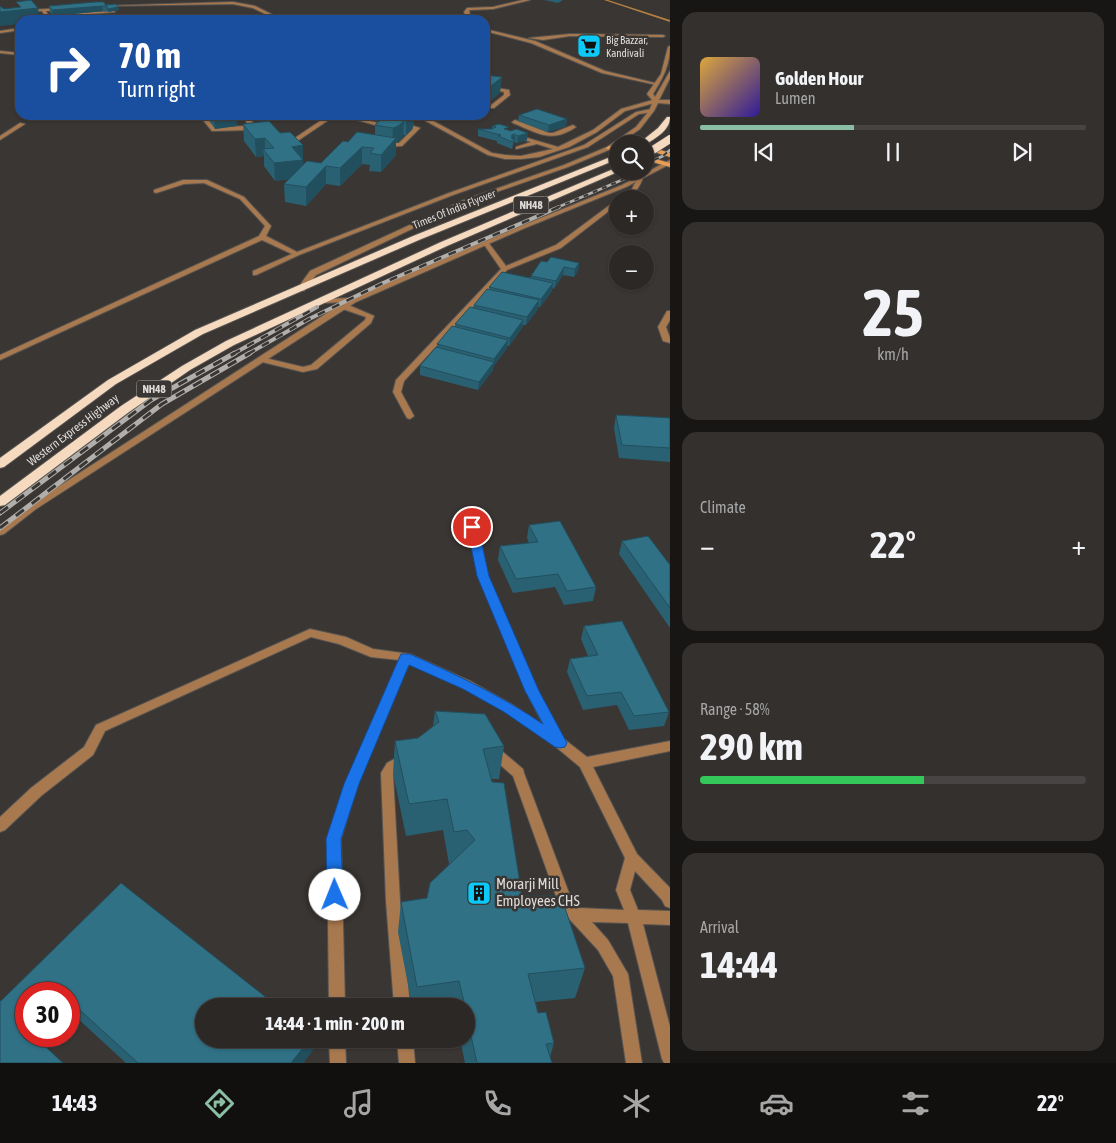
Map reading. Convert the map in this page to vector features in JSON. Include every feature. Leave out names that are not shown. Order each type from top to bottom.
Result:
[{"type":"highway","points":[[654,135],[670,119]]},
{"type":"highway","points":[[654,151],[670,139]]},
{"type":"highway","name":"Times Of India Flyover","points":[[300,289],[376,255],[609,160]]},
{"type":"highway","name":"NH48","points":[[324,301],[536,203],[609,173]]},
{"type":"highway","name":"Western Express Highway","points":[[0,464],[112,382],[199,332],[300,289]]},
{"type":"highway","name":"Western Express Highway","points":[[0,502],[125,409],[186,368],[249,334],[324,301]]},
{"type":"main road","points":[[654,150],[670,155]]},
{"type":"main road","points":[[654,160],[669,164]]},
{"type":"street","points":[[100,3],[107,0]]},
{"type":"street","points":[[467,15],[467,9],[501,7],[528,0]]},
{"type":"street","points":[[94,6],[233,2],[254,7],[271,15]]},
{"type":"street","points":[[123,5],[125,11]]},
{"type":"street","points":[[65,15],[125,11],[150,7],[151,5]]},
{"type":"street","points":[[0,12],[68,8]]},
{"type":"street","points":[[39,9],[46,15]]},
{"type":"street","points":[[0,18],[39,9]]},
{"type":"street","points":[[0,32],[15,30]]},
{"type":"street","points":[[490,31],[541,45],[604,72],[657,84]]},
{"type":"street","points":[[513,36],[543,39],[570,36],[662,36]]},
{"type":"street","points":[[656,101],[650,94],[663,74],[670,47]]},
{"type":"street","points":[[0,52],[15,54]]},
{"type":"street","points":[[628,135],[638,128],[651,111],[670,72]]},
{"type":"street","points":[[490,88],[508,91],[507,95],[492,107]]},
{"type":"street","points":[[430,120],[490,154],[503,157],[532,157],[575,142],[608,122],[620,112],[656,101],[670,102]]},
{"type":"street","points":[[256,273],[297,254],[451,194],[586,146],[638,113],[651,111]]},
{"type":"street","points":[[206,120],[212,129],[218,130],[250,128],[252,126],[248,120]]},
{"type":"street","points":[[291,143],[326,120]]},
{"type":"street","points":[[362,120],[386,126],[397,123],[417,128],[400,146],[381,144]]},
{"type":"street","points":[[515,122],[548,135],[576,128],[564,124]]},
{"type":"street","points":[[0,138],[22,124]]},
{"type":"street","points":[[381,131],[386,126]]},
{"type":"street","points":[[586,130],[594,131]]},
{"type":"street","points":[[506,131],[558,149]]},
{"type":"street","points":[[518,148],[537,142]]},
{"type":"street","points":[[300,289],[313,273],[466,201],[566,166],[608,148]]},
{"type":"street","points":[[654,171],[669,164]]},
{"type":"street","points":[[1,357],[262,237],[268,226],[242,198],[212,184],[197,180],[156,190]]},
{"type":"street","points":[[0,532],[33,507],[353,300],[635,180]]},
{"type":"street","points":[[410,416],[397,392],[400,380],[505,269],[521,260],[549,251],[584,229],[595,217],[609,207]]},
{"type":"street","points":[[262,237],[297,254]]},
{"type":"street","points":[[486,243],[505,269]]},
{"type":"street","points":[[324,301],[353,300]]},
{"type":"street","points":[[262,359],[303,370],[314,367],[368,321],[370,316],[343,306]]},
{"type":"street","points":[[670,312],[662,327],[666,338],[670,341]]},
{"type":"street","points":[[472,527],[483,576],[532,691],[560,743]]},
{"type":"street","points":[[0,826],[36,792],[88,751],[100,728],[310,632],[342,640],[371,653],[406,658],[476,690],[509,708],[560,743],[585,763],[632,858],[667,895],[670,901]]},
{"type":"street","points":[[337,998],[334,839],[352,784],[406,658]]},
{"type":"street","points":[[483,742],[518,773],[566,905],[603,945],[620,974],[634,1063]]},
{"type":"street","points":[[585,763],[670,746]]},
{"type":"street","points":[[401,998],[393,901],[387,773],[391,767],[401,760],[415,754]]},
{"type":"street","points":[[632,858],[623,890],[634,918],[670,1059]]},
{"type":"street","points":[[576,915],[670,918]]},
{"type":"street","points":[[337,1048],[338,1063]]},
{"type":"street","points":[[406,1048],[407,1063]]},
{"type":"building","points":[[31,0],[38,8],[0,12],[0,6],[4,9],[21,7],[16,2]]},
{"type":"building","points":[[104,2],[106,6],[52,10],[49,6]]},
{"type":"building","points":[[116,4],[118,7],[108,9],[106,5]]},
{"type":"building","points":[[490,76],[502,77],[490,87]]},
{"type":"building","points":[[537,109],[567,119],[549,125],[519,115]]},
{"type":"building","points":[[380,120],[404,121],[393,128],[375,125]]},
{"type":"building","points":[[269,121],[280,133],[290,132],[303,145],[292,147],[303,160],[274,163],[263,149],[274,148],[265,138],[255,139],[243,124]]},
{"type":"building","points":[[499,124],[509,127],[504,129],[511,131],[516,129],[528,133],[518,136],[514,134],[511,136],[515,137],[511,138],[514,140],[513,142],[498,136],[501,135],[478,129],[492,129],[496,127],[492,126]]},
{"type":"building","points":[[357,132],[396,138],[381,155],[370,153],[374,148],[362,147],[340,168],[326,166],[306,187],[284,184],[307,161],[321,163],[343,141],[348,142]]},
{"type":"building","points":[[551,257],[579,263],[575,269],[564,267],[556,281],[531,276],[541,261],[547,262]]},
{"type":"building","points":[[502,272],[553,283],[541,299],[489,287]]},
{"type":"building","points":[[487,289],[539,300],[527,317],[474,305]]},
{"type":"building","points":[[470,307],[523,320],[510,338],[455,324]]},
{"type":"building","points":[[452,326],[508,340],[494,359],[437,344]]},
{"type":"building","points":[[436,347],[494,362],[479,382],[420,366]]},
{"type":"building","points":[[616,415],[670,418],[670,448],[622,445]]},
{"type":"building","points":[[560,521],[596,587],[567,591],[558,574],[516,579],[500,546],[538,542],[529,525]]},
{"type":"building","points":[[648,536],[670,565],[670,608],[622,541]]},
{"type":"building","points":[[622,621],[669,712],[634,716],[621,692],[587,696],[570,659],[598,655],[584,626]]},
{"type":"building","name":"Morarji Mill Employees CHS","points":[[435,711],[485,714],[504,746],[483,749],[492,782],[504,783],[522,896],[561,896],[585,968],[528,974],[538,1013],[546,1012],[554,1043],[546,1044],[552,1063],[477,1063],[474,1048],[475,998],[463,998],[459,981],[417,987],[401,902],[427,898],[430,883],[475,840],[467,830],[454,832],[447,799],[409,804],[395,741],[418,738],[439,722]]},
{"type":"building","points":[[121,883],[267,998],[195,998],[195,1048],[303,1048],[291,1063],[138,1063],[80,1010],[80,982],[20,982]]},
{"type":"building","points":[[15,987],[15,1047],[46,1047],[63,1063],[0,1063],[1,1001]]},
{"type":"waterway","points":[[605,0],[670,21]]},
{"type":"railway","points":[[654,160],[670,150]]},
{"type":"railway","points":[[556,208],[622,180]]},
{"type":"railway","points":[[248,354],[309,319],[383,283],[559,207]]},
{"type":"railway","points":[[233,354],[317,307]]},
{"type":"railway","points":[[0,513],[151,400],[235,353]]},
{"type":"railway","points":[[0,528],[162,404],[250,353]]},
{"type":"place","name":"Big Bazzar, Kandivali","points":[[589,46]]},
{"type":"place","name":"Morarji Mill Employees CHS","points":[[479,893]]},
{"type":"route","points":[[335,895],[334,839],[352,784],[406,658],[468,685],[509,708],[560,743],[532,691],[504,628],[483,576],[472,527]]}]
